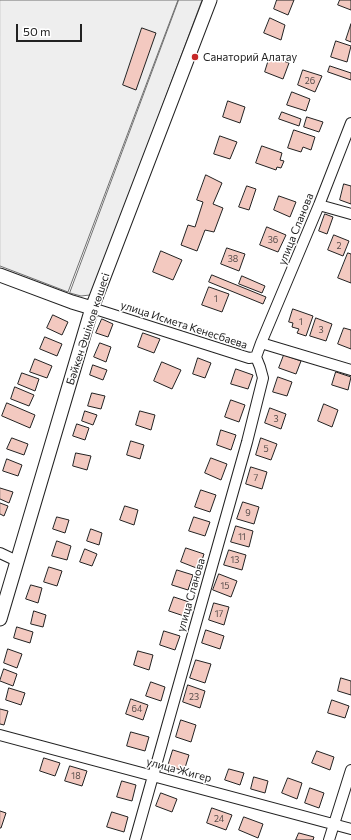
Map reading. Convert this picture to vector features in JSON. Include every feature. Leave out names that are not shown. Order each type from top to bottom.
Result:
[{"type":"main road","name":"Бәйкен Әшімов көшесі","points":[[0,619],[92,308],[210,0]]},
{"type":"main road","points":[[0,275],[92,308]]},
{"type":"street","name":"улица Сланова","points":[[261,343],[319,205],[351,123]]},
{"type":"street","points":[[319,205],[351,214]]},
{"type":"street","name":"улица Исмета Кенесбаева","points":[[92,308],[249,358],[256,358],[261,343],[351,370]]},
{"type":"street","name":"улица Сланова","points":[[135,840],[245,449],[263,378],[256,358]]},
{"type":"street","points":[[0,553],[18,561]]},
{"type":"street","name":"улица Жигер","points":[[0,735],[351,829]]},
{"type":"street","points":[[330,840],[351,770]]},
{"type":"shaded area","points":[[0,0],[178,0],[68,292],[0,266]]},
{"type":"shaded area","points":[[179,0],[202,0],[96,283],[90,295],[81,296],[70,293]]},
{"type":"building","points":[[277,0],[294,0],[288,15],[274,9]]},
{"type":"building","points":[[340,0],[351,0],[351,10],[338,5]]},
{"type":"building","points":[[270,18],[285,25],[281,40],[264,33]]},
{"type":"building","points":[[351,24],[351,42],[346,40]]},
{"type":"building","points":[[142,28],[156,33],[136,90],[123,85]]},
{"type":"building","points":[[336,41],[351,46],[347,62],[331,57]]},
{"type":"building","points":[[270,56],[289,63],[283,79],[265,72]]},
{"type":"building","points":[[330,66],[351,73],[351,80],[328,72]]},
{"type":"building","points":[[303,70],[322,76],[315,92],[298,85]]},
{"type":"building","points":[[292,92],[310,99],[306,111],[287,105]]},
{"type":"building","points":[[228,101],[245,107],[240,123],[223,117]]},
{"type":"building","points":[[282,112],[301,119],[299,126],[279,119]]},
{"type":"building","points":[[307,117],[323,122],[319,132],[304,127]]},
{"type":"building","points":[[294,130],[315,137],[311,150],[303,147],[301,152],[288,148]]},
{"type":"building","points":[[220,136],[237,142],[230,159],[214,154]]},
{"type":"building","points":[[262,146],[282,153],[280,160],[284,161],[281,168],[277,167],[276,170],[256,163]]},
{"type":"building","points":[[206,175],[222,183],[213,204],[223,208],[214,232],[205,230],[197,251],[181,245],[188,225],[195,227],[203,202],[197,200]]},
{"type":"building","points":[[344,184],[351,186],[351,204],[340,200]]},
{"type":"building","points":[[247,186],[256,189],[249,210],[239,207]]},
{"type":"building","points":[[279,196],[296,202],[290,217],[274,210]]},
{"type":"building","points":[[325,214],[333,217],[327,234],[319,231]]},
{"type":"building","points":[[267,227],[286,235],[278,252],[260,245]]},
{"type":"building","points":[[334,235],[349,241],[343,256],[328,250]]},
{"type":"building","points":[[227,248],[245,254],[239,271],[221,264]]},
{"type":"building","points":[[161,251],[182,260],[173,280],[153,272]]},
{"type":"building","points":[[348,253],[351,254],[351,283],[338,278]]},
{"type":"building","points":[[212,275],[266,297],[263,304],[209,282]]},
{"type":"building","points":[[242,276],[265,286],[262,293],[239,284]]},
{"type":"building","points":[[209,287],[229,294],[222,312],[202,305]]},
{"type":"building","points":[[293,309],[313,316],[306,336],[297,333],[299,329],[292,327],[293,323],[289,322]]},
{"type":"building","points":[[53,315],[68,322],[62,335],[47,328]]},
{"type":"building","points":[[316,318],[332,324],[326,341],[310,336]]},
{"type":"building","points":[[102,319],[113,324],[108,337],[96,333]]},
{"type":"building","points":[[344,328],[351,330],[351,349],[338,344]]},
{"type":"building","points":[[143,333],[160,339],[154,353],[138,347]]},
{"type":"building","points":[[45,337],[62,344],[57,356],[40,349]]},
{"type":"building","points":[[100,343],[111,347],[106,362],[94,357]]},
{"type":"building","points":[[284,355],[301,361],[296,374],[279,368]]},
{"type":"building","points":[[198,358],[211,363],[205,378],[193,374]]},
{"type":"building","points":[[35,359],[52,366],[47,378],[30,372]]},
{"type":"building","points":[[162,362],[181,370],[172,389],[154,381]]},
{"type":"building","points":[[93,365],[107,370],[103,380],[90,375]]},
{"type":"building","points":[[236,369],[253,375],[248,389],[231,384]]},
{"type":"building","points":[[336,372],[351,377],[348,390],[332,385]]},
{"type":"building","points":[[22,373],[39,379],[35,391],[18,384]]},
{"type":"building","points":[[278,377],[292,382],[287,396],[273,392]]},
{"type":"building","points":[[15,387],[34,395],[29,406],[11,399]]},
{"type":"building","points":[[92,393],[105,396],[101,409],[88,406]]},
{"type":"building","points":[[231,400],[245,405],[239,422],[225,417]]},
{"type":"building","points":[[7,403],[35,415],[30,428],[2,416]]},
{"type":"building","points":[[324,404],[338,410],[332,427],[318,421]]},
{"type":"building","points":[[270,408],[286,414],[281,429],[265,423]]},
{"type":"building","points":[[85,411],[97,415],[93,425],[82,421]]},
{"type":"building","points":[[140,411],[155,415],[151,430],[136,425]]},
{"type":"building","points":[[77,424],[89,428],[85,440],[73,436]]},
{"type":"building","points":[[221,430],[236,435],[231,450],[217,445]]},
{"type":"building","points":[[12,438],[28,444],[24,455],[7,449]]},
{"type":"building","points":[[261,438],[277,444],[271,460],[256,455]]},
{"type":"building","points":[[131,441],[144,445],[140,459],[127,455]]},
{"type":"building","points":[[76,453],[91,456],[87,470],[73,466]]},
{"type":"building","points":[[211,458],[227,464],[221,480],[205,473]]},
{"type":"building","points":[[7,459],[22,465],[18,476],[3,471]]},
{"type":"building","points":[[251,467],[267,472],[262,489],[246,484]]},
{"type":"building","points":[[0,488],[13,492],[9,503],[0,499]]},
{"type":"building","points":[[201,490],[216,495],[210,512],[195,507]]},
{"type":"building","points":[[243,502],[259,507],[254,524],[237,519]]},
{"type":"building","points":[[0,503],[8,506],[4,516],[0,514]]},
{"type":"building","points":[[125,506],[138,510],[134,525],[120,520]]},
{"type":"building","points":[[57,517],[69,520],[65,533],[53,529]]},
{"type":"building","points":[[194,517],[210,522],[205,536],[189,531]]},
{"type":"building","points":[[236,526],[253,531],[249,547],[231,542]]},
{"type":"building","points":[[91,529],[102,533],[99,545],[87,541]]},
{"type":"building","points":[[57,541],[71,546],[67,560],[52,556]]},
{"type":"building","points":[[186,548],[204,554],[199,569],[181,562]]},
{"type":"building","points":[[85,549],[97,554],[92,566],[80,562]]},
{"type":"building","points":[[229,550],[246,555],[242,570],[224,565]]},
{"type":"building","points":[[49,567],[62,571],[57,586],[44,582]]},
{"type":"building","points":[[177,570],[193,575],[188,590],[172,585]]},
{"type":"building","points":[[219,574],[237,581],[231,597],[213,590]]},
{"type":"building","points":[[31,585],[42,588],[38,603],[26,599]]},
{"type":"building","points":[[174,597],[189,602],[184,616],[169,611]]},
{"type":"building","points":[[214,603],[229,607],[224,625],[209,620]]},
{"type":"building","points":[[34,611],[46,615],[43,627],[31,624]]},
{"type":"building","points":[[17,627],[33,632],[30,643],[14,638]]},
{"type":"building","points":[[206,630],[224,636],[220,649],[202,643]]},
{"type":"building","points":[[164,631],[180,636],[175,650],[160,645]]},
{"type":"building","points":[[8,649],[22,654],[17,668],[4,663]]},
{"type":"building","points":[[138,651],[153,655],[149,670],[134,665]]},
{"type":"building","points":[[196,660],[211,664],[205,683],[190,678]]},
{"type":"building","points":[[4,669],[17,674],[13,686],[0,681]]},
{"type":"building","points":[[341,678],[351,681],[351,695],[338,691]]},
{"type":"building","points":[[151,682],[165,687],[161,701],[146,696]]},
{"type":"building","points":[[188,685],[205,691],[200,708],[183,702]]},
{"type":"building","points":[[9,688],[25,693],[21,705],[6,700]]},
{"type":"building","points":[[131,699],[148,705],[143,720],[126,714]]},
{"type":"building","points":[[332,700],[349,706],[345,718],[328,713]]},
{"type":"building","points":[[0,709],[8,711],[4,725],[0,724]]},
{"type":"building","points":[[181,720],[196,725],[191,742],[176,737]]},
{"type":"building","points":[[131,732],[149,737],[145,751],[127,746]]},
{"type":"building","points":[[173,750],[189,755],[184,771],[168,766]]},
{"type":"building","points":[[317,751],[334,757],[330,770],[312,763]]},
{"type":"building","points":[[44,758],[60,763],[55,776],[40,771]]},
{"type":"building","points":[[70,766],[87,771],[82,786],[65,781]]},
{"type":"building","points":[[229,769],[244,773],[240,785],[225,780]]},
{"type":"building","points":[[254,777],[268,781],[265,793],[251,789]]},
{"type":"building","points":[[288,778],[302,783],[297,799],[282,793]]},
{"type":"building","points":[[122,781],[136,785],[132,801],[117,797]]},
{"type":"building","points":[[310,788],[324,793],[319,808],[305,803]]},
{"type":"building","points":[[161,793],[177,799],[172,812],[156,806]]},
{"type":"building","points":[[212,808],[232,815],[226,830],[207,823]]},
{"type":"building","points":[[0,811],[6,813],[1,828],[0,828]]},
{"type":"building","points":[[112,812],[128,817],[124,832],[107,827]]},
{"type":"building","points":[[244,817],[263,824],[258,838],[239,830]]},
{"type":"building","points":[[299,833],[314,837],[313,840],[296,840]]},
{"type":"place","name":"Санаторий Алатау","points":[[195,57]]}]
